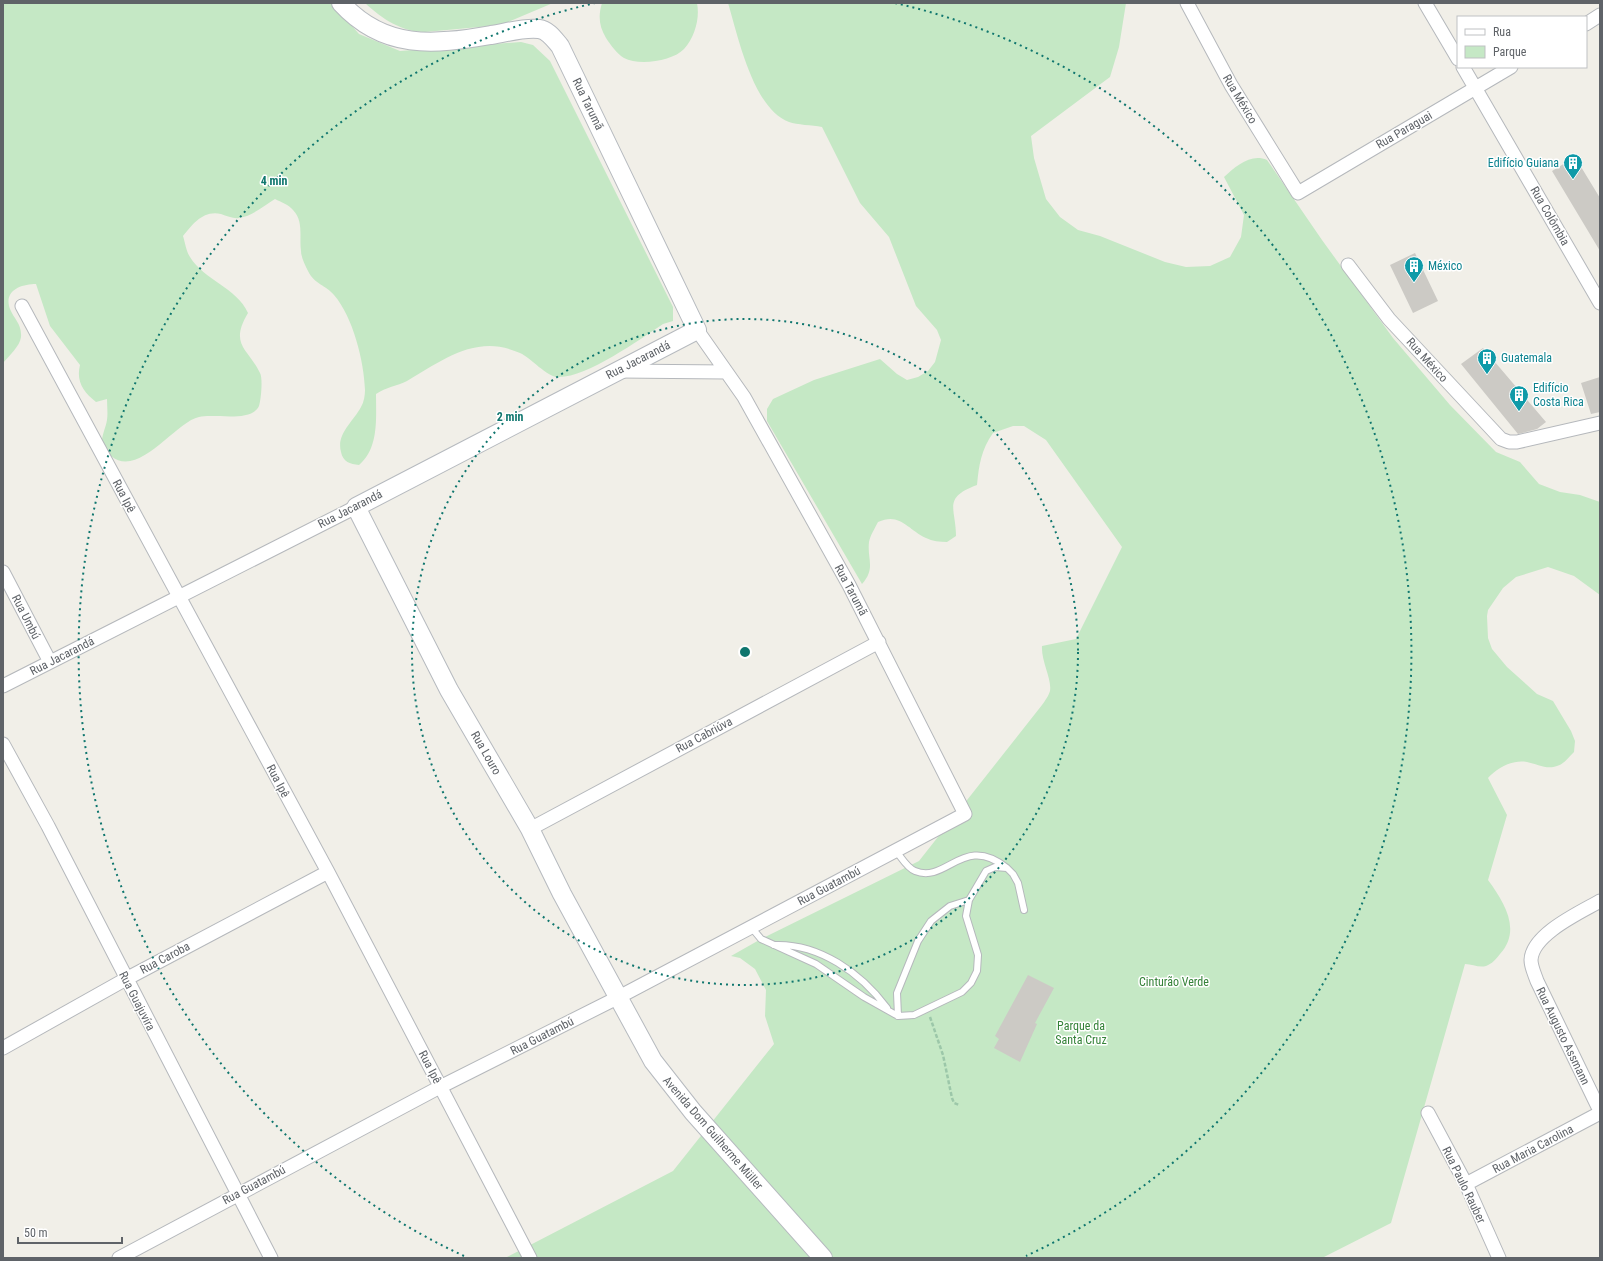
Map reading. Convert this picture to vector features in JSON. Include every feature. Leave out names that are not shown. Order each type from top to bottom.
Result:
[{"type":"street","name":"Rua Tarumã","points":[[341,3],[368,27],[388,36],[405,40],[440,42],[482,37],[514,30],[540,29],[550,34],[560,46],[697,330],[744,397],[850,585],[965,814]]},
{"type":"street","name":"Rua México","points":[[1187,3],[1231,85],[1298,192]]},
{"type":"street","points":[[1425,3],[1457,57]]},
{"type":"street","points":[[1587,23],[1600,15]]},
{"type":"street","name":"Rua Colômbia","points":[[1464,68],[1600,304]]},
{"type":"street","name":"Rua Paraguai","points":[[1298,192],[1509,68]]},
{"type":"street","name":"Rua México","points":[[1348,265],[1389,319],[1501,439],[1509,442],[1517,442],[1600,423]]},
{"type":"street","name":"Rua Ipê","points":[[22,306],[328,872],[530,1258]]},
{"type":"street","name":"Rua Jacarandá","points":[[3,686],[697,330]]},
{"type":"street","points":[[618,371],[726,372]]},
{"type":"street","name":"Rua Louro","points":[[356,506],[449,690],[530,829],[617,998]]},
{"type":"street","name":"Rua Umbú","points":[[3,572],[50,662]]},
{"type":"street","name":"Rua Cabriúva","points":[[530,829],[878,642]]},
{"type":"street","name":"Rua Guajuvíra","points":[[3,744],[48,826],[271,1258]]},
{"type":"street","name":"Rua Guatambú","points":[[119,1258],[440,1087],[617,998],[965,814]]},
{"type":"street","name":"Rua Caroba","points":[[3,1048],[126,979],[328,872]]},
{"type":"street","name":"Rua Augusto Assmann","points":[[1600,901],[1557,926],[1546,935],[1535,948],[1531,960],[1537,981],[1600,1112]]},
{"type":"street","name":"Avenida Dom Guilherme Müller","points":[[617,998],[653,1061],[672,1088],[823,1258]]},
{"type":"street","name":"Rua Maria Carolina","points":[[1466,1184],[1600,1112]]},
{"type":"street","name":"Rua Paulo Rauber","points":[[1428,1113],[1466,1184],[1498,1258]]},
{"type":"lane","points":[[896,851],[908,867],[914,871],[926,874],[936,871],[967,856],[977,855],[996,860],[1013,874],[1018,883],[1024,910]]},
{"type":"lane","points":[[751,927],[761,939],[816,964],[864,997],[898,1016],[914,1015],[962,992],[971,983],[977,971],[978,955],[966,916],[969,900],[986,871],[995,867],[1006,868]]},
{"type":"lane","points":[[898,1016],[897,993],[918,941],[931,921],[956,903],[969,900]]},
{"type":"lane","points":[[772,945],[786,944],[797,946],[816,952],[844,966],[866,984],[889,1011]]},
{"type":"path","points":[[928,1009],[943,1055],[952,1098],[954,1103],[959,1105]]},
{"type":"green space","points":[[3,3],[335,3],[333,4],[359,34],[400,51],[521,42],[533,45],[550,61],[673,307],[673,321],[663,324],[612,357],[570,376],[558,377],[549,374],[524,355],[504,348],[489,346],[460,352],[433,365],[407,381],[376,394],[376,423],[373,442],[370,450],[359,465],[353,464],[347,462],[343,458],[340,446],[341,439],[346,428],[358,413],[363,403],[365,390],[360,353],[352,327],[341,304],[331,292],[311,276],[302,258],[299,219],[293,210],[275,199],[262,208],[244,217],[233,218],[215,213],[209,214],[199,219],[183,236],[189,255],[196,265],[203,272],[229,290],[243,304],[248,313],[240,332],[240,339],[242,346],[261,376],[259,406],[255,411],[240,416],[206,416],[189,421],[145,455],[133,460],[122,461],[111,456],[105,451],[102,444],[102,438],[107,420],[107,399],[96,402],[84,390],[79,376],[80,365],[50,326],[36,284],[25,285],[15,289],[9,297],[10,309],[19,325],[21,337],[16,347],[3,363]]},
{"type":"green space","points":[[365,3],[553,3],[501,25],[425,32],[408,30],[393,24]]},
{"type":"green space","points":[[602,3],[697,3],[698,15],[696,27],[691,39],[684,49],[672,57],[647,62],[630,60],[624,58],[614,49],[604,34],[600,21]]},
{"type":"green space","name":"Cinturão Verde","points":[[728,3],[1126,3],[1119,47],[1110,77],[1031,136],[1034,158],[1046,199],[1060,217],[1078,230],[1100,236],[1165,262],[1186,267],[1210,266],[1230,257],[1241,237],[1244,215],[1224,177],[1239,165],[1250,159],[1261,158],[1267,160],[1322,240],[1393,338],[1450,405],[1496,452],[1520,462],[1539,484],[1560,492],[1580,495],[1600,502],[1600,595],[1574,576],[1548,567],[1516,577],[1503,588],[1488,610],[1488,638],[1492,649],[1507,667],[1537,694],[1553,701],[1571,731],[1575,741],[1574,752],[1564,762],[1557,766],[1546,767],[1522,761],[1516,762],[1506,765],[1488,778],[1507,815],[1488,880],[1505,907],[1510,926],[1510,935],[1506,945],[1490,964],[1481,967],[1465,964],[1391,1223],[1322,1258],[505,1258],[673,1171],[774,1044],[765,1016],[766,990],[755,969],[740,958],[731,956],[761,939],[919,861],[1046,700],[1050,691],[1050,686],[1043,658],[1042,646],[1076,639],[1122,547],[1046,440],[1024,426],[1013,426],[993,433],[981,458],[977,485],[966,490],[955,499],[953,511],[956,536],[947,542],[936,541],[926,538],[898,520],[886,519],[878,522],[869,542],[869,573],[862,584],[767,421],[767,409],[773,399],[814,380],[880,359],[897,374],[907,380],[918,377],[928,371],[935,362],[941,340],[937,330],[916,306],[889,237],[860,203],[822,127],[789,122],[776,115],[766,103],[749,70],[742,52]]},
{"type":"building","points":[[1575,157],[1600,198],[1600,251],[1552,171]]},
{"type":"building","name":"México","points":[[1415,253],[1438,301],[1413,313],[1390,265]]},
{"type":"building","points":[[1483,348],[1546,422],[1537,429],[1518,434],[1461,364]]},
{"type":"building","points":[[1600,377],[1600,412],[1591,414],[1581,383]]},
{"type":"building","points":[[1028,975],[1054,988],[1035,1023],[1037,1024],[1020,1062],[994,1048],[999,1039],[995,1036]]},
{"type":"place","name":"Edifício Guiana","points":[[1573,180]]},
{"type":"place","name":"México","points":[[1414,283]]},
{"type":"place","name":"Guatemala","points":[[1487,375]]},
{"type":"place","name":"Edifício Costa Rica","points":[[1519,412]]},
{"type":"park label","name":"Parque da Santa Cruz","points":[[1081,1033]]}]
